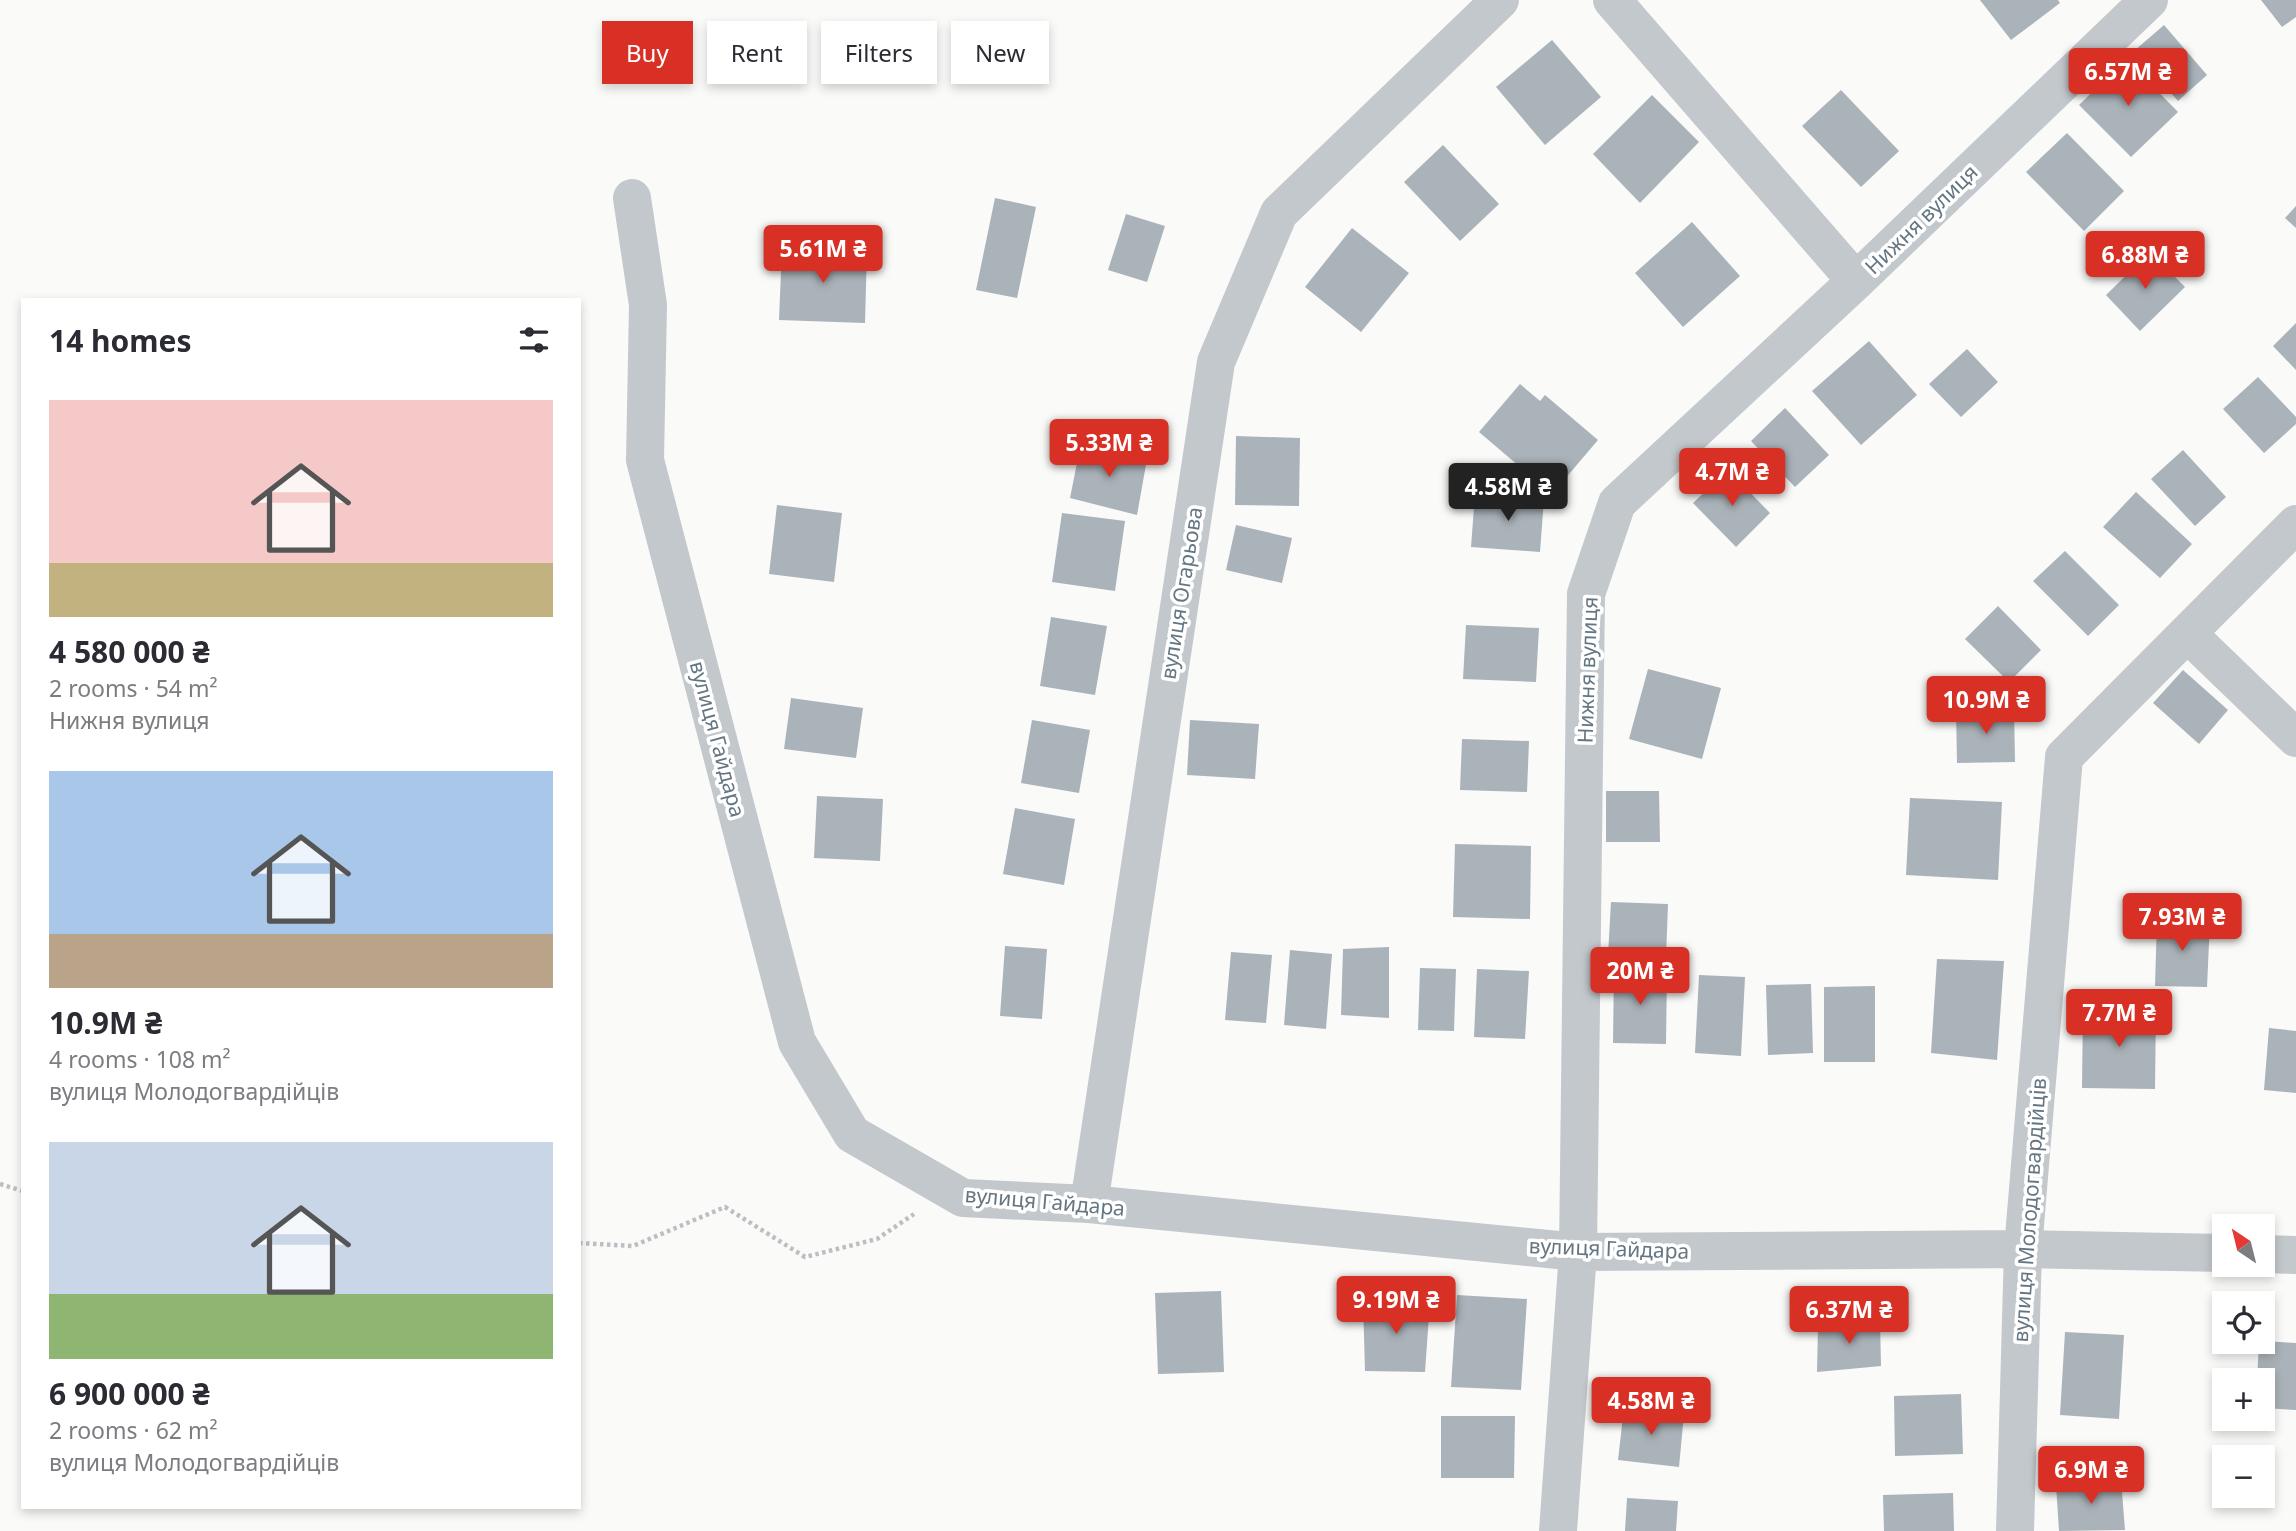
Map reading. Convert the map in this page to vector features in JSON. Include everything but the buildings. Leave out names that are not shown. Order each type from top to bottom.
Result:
[{"type":"street","name":"вулиця Огарьова","points":[[1089,1204],[1216,362],[1279,213],[1500,0]]},
{"type":"street","points":[[1612,0],[1856,281]]},
{"type":"street","name":"Нижня вулиця","points":[[1558,1531],[1578,1252],[1586,594],[1617,503],[1856,281],[2149,0]]},
{"type":"street","name":"вулиця Гайдара","points":[[632,198],[648,306],[645,460],[797,1042],[852,1134],[963,1198],[1089,1204],[1578,1252],[2023,1249],[2212,1253]]},
{"type":"street","name":"вулиця Молодогвардійців","points":[[2015,1531],[2023,1249],[2064,757],[2189,635],[2296,524]]},
{"type":"street","points":[[2189,635],[2296,737]]},
{"type":"street","points":[[2275,1254],[2296,1255]]},
{"type":"path","points":[[0,1184],[21,1190]]},
{"type":"path","points":[[581,1243],[633,1246],[725,1207],[805,1257],[877,1239],[950,1191]]}]
